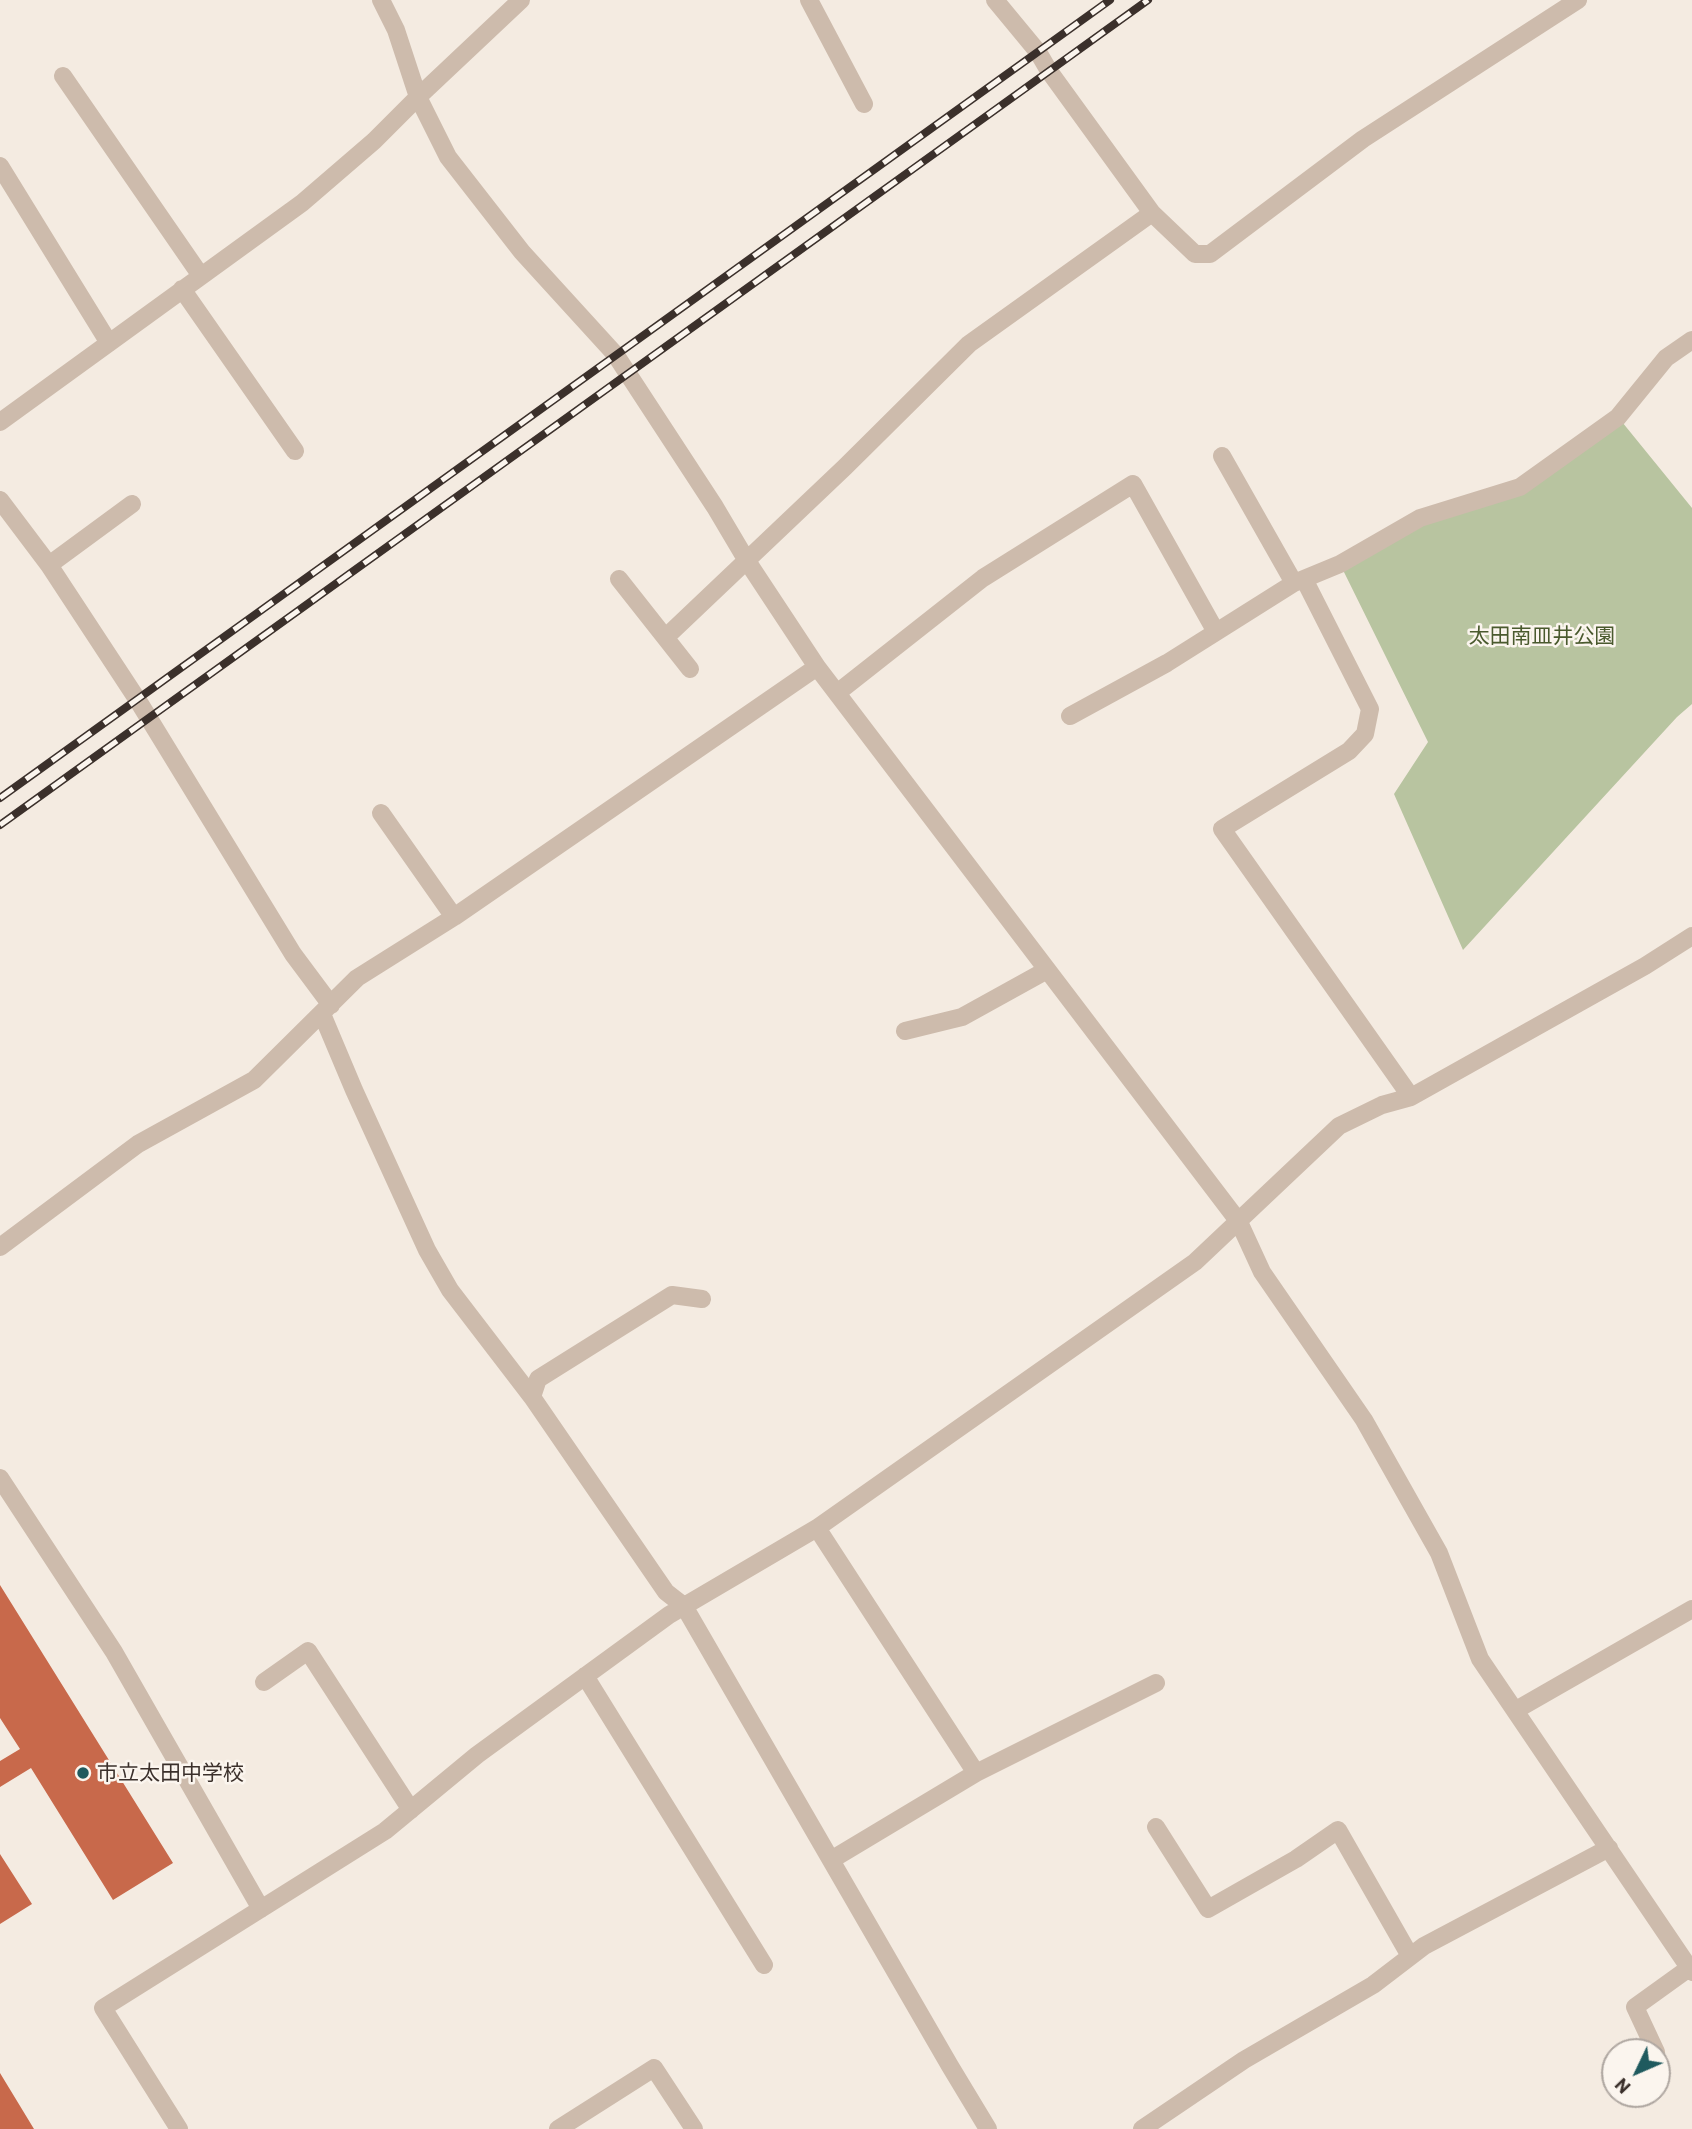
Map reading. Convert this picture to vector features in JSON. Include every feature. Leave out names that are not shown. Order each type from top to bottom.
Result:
[{"type":"street","points":[[381,0],[396,30],[418,97],[448,157],[522,252],[615,354],[817,667],[1239,1222],[1262,1272],[1364,1420],[1439,1553],[1480,1658],[1691,1969],[1635,2007],[1650,2038]]},
{"type":"street","points":[[0,422],[302,203],[374,141],[521,0]]},
{"type":"street","points":[[809,0],[864,104]]},
{"type":"street","points":[[995,0],[1038,52],[1152,213],[1195,254],[1210,254],[1363,139],[1578,0]]},
{"type":"street","points":[[63,76],[201,276]]},
{"type":"street","points":[[0,166],[109,342]]},
{"type":"street","points":[[666,637],[845,467],[969,344],[1152,213]]},
{"type":"street","points":[[182,289],[295,451]]},
{"type":"street","points":[[1070,716],[1167,663],[1299,581],[1340,564],[1420,518],[1520,487],[1618,417],[1666,358],[1692,340]]},
{"type":"street","points":[[1222,456],[1299,581],[1370,709],[1365,734],[1349,751],[1222,829],[1411,1097]]},
{"type":"street","points":[[837,693],[982,578],[1133,484],[1216,632]]},
{"type":"street","points":[[0,500],[49,565],[136,699],[327,1009],[354,1090],[427,1250],[450,1290],[532,1396],[666,1592],[684,1606],[988,2129]]},
{"type":"street","points":[[49,565],[132,504]]},
{"type":"street","points":[[620,579],[690,669]]},
{"type":"street","points":[[0,1247],[138,1144],[254,1080],[357,978],[454,917],[817,667]]},
{"type":"street","points":[[381,813],[454,917]]},
{"type":"street","points":[[179,2129],[103,2008],[385,1831],[477,1755],[684,1606],[817,1528],[1195,1262],[1339,1126],[1382,1105],[1411,1097],[1645,966],[1692,936]]},
{"type":"street","points":[[905,1031],[962,1017],[1047,971]]},
{"type":"street","points":[[532,1396],[538,1379],[672,1295],[702,1299]]},
{"type":"street","points":[[0,1478],[114,1652],[261,1909]]},
{"type":"street","points":[[817,1528],[976,1773]]},
{"type":"street","points":[[1516,1710],[1692,1609]]},
{"type":"street","points":[[264,1682],[308,1651],[411,1810]]},
{"type":"street","points":[[585,1676],[764,1965]]},
{"type":"street","points":[[831,1860],[976,1773],[1156,1684]]},
{"type":"street","points":[[1156,1827],[1208,1909],[1296,1859],[1338,1830],[1410,1956]]},
{"type":"street","points":[[1142,2129],[1244,2060],[1373,1985],[1423,1946],[1609,1848]]},
{"type":"street","points":[[558,2129],[654,2068],[694,2129]]},
{"type":"green space","name":"太田南皿井公園","points":[[1618,417],[1692,508],[1692,704],[1677,717],[1463,950],[1394,794],[1428,742],[1340,564],[1420,518],[1520,487]]},
{"type":"building","points":[[0,1585],[173,1863],[113,1900],[31,1768],[0,1787],[0,1761],[20,1749],[0,1718]]},
{"type":"building","points":[[0,1854],[32,1904],[0,1924]]},
{"type":"building","points":[[0,2073],[34,2129],[0,2129]]},
{"type":"railway","points":[[0,798],[1110,0]]},
{"type":"railway","points":[[0,825],[1148,0]]},
{"type":"place","name":"市立太田中学校","points":[[83,1773]]}]
